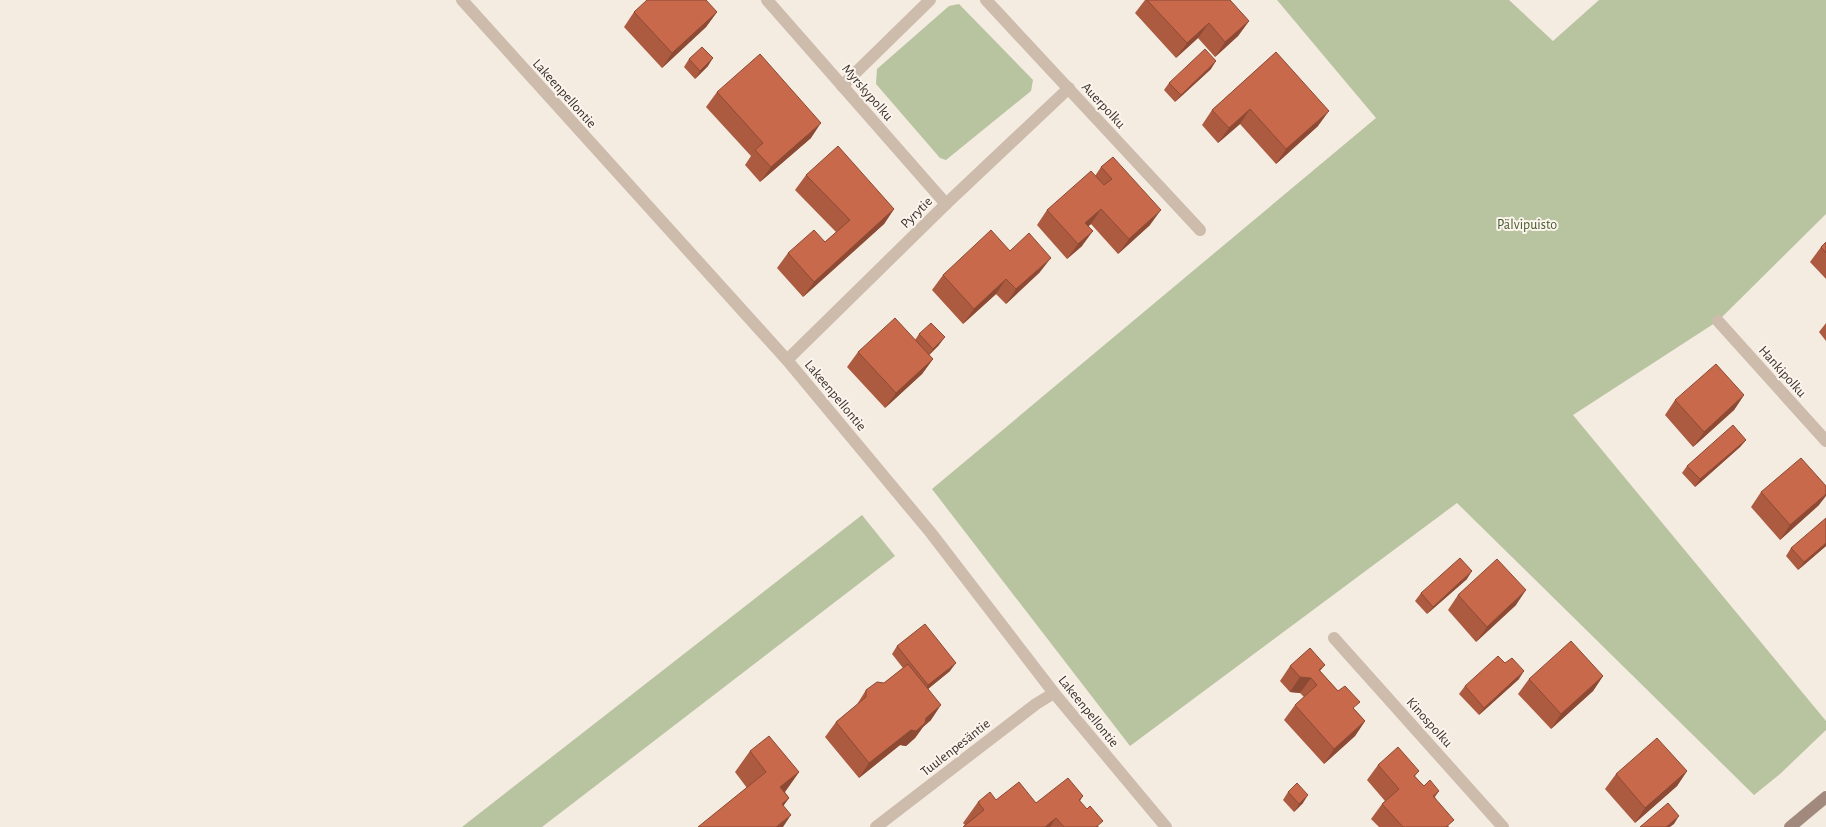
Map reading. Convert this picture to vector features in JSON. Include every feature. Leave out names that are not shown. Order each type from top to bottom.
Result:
[{"type":"street","name":"Lakeenpellontie","points":[[462,0],[787,360],[931,533],[1054,693],[1166,827]]},
{"type":"street","name":"Myrskypolku","points":[[768,0],[946,204]]},
{"type":"street","points":[[842,86],[930,0]]},
{"type":"street","name":"Auerpolku","points":[[986,0],[1200,230]]},
{"type":"street","name":"Pyrytie","points":[[787,360],[946,204],[1069,88]]},
{"type":"street","name":"Hankipolku","points":[[1718,321],[1826,441]]},
{"type":"street","name":"Kinospolku","points":[[1334,638],[1503,827]]},
{"type":"street","name":"Tuulenpesäntie","points":[[876,827],[1036,704],[1054,693]]},
{"type":"street","points":[[1790,827],[1826,797]]},
{"type":"green space","name":"Pälvipuisto","points":[[1277,0],[1509,0],[1553,41],[1599,0],[1826,0],[1826,214],[1718,321],[1573,415],[1826,721],[1826,730],[1780,774],[1754,795],[1457,503],[1130,746],[932,489],[1376,118]]},
{"type":"green space","points":[[959,4],[1033,80],[1031,91],[946,160],[940,158],[876,84],[877,69],[949,6]]},
{"type":"green space","points":[[862,515],[895,556],[542,827],[462,827]]},
{"type":"building","points":[[647,0],[706,0],[717,12],[672,53],[634,12]]},
{"type":"building","points":[[1147,0],[1230,0],[1249,21],[1225,42],[1209,23],[1187,43]]},
{"type":"building","points":[[702,47],[713,58],[700,71],[689,59]]},
{"type":"building","points":[[1205,49],[1216,61],[1181,95],[1169,83]]},
{"type":"building","points":[[1276,52],[1329,111],[1286,149],[1250,109],[1229,128],[1212,110]]},
{"type":"building","points":[[760,54],[821,123],[771,167],[755,150],[763,143],[717,92]]},
{"type":"building","points":[[838,146],[894,209],[814,282],[788,253],[814,230],[825,242],[850,220],[806,175]]},
{"type":"building","points":[[1113,157],[1161,210],[1129,239],[1101,209],[1085,223],[1093,231],[1078,244],[1047,210],[1091,171],[1104,185],[1112,179],[1101,167]]},
{"type":"building","points":[[991,230],[1010,251],[1029,233],[1051,258],[1016,289],[1006,279],[974,309],[943,275]]},
{"type":"building","points":[[1826,242],[1826,253],[1821,247]]},
{"type":"building","points":[[895,318],[933,359],[896,393],[858,352]]},
{"type":"building","points":[[931,323],[945,337],[933,349],[919,334]]},
{"type":"building","points":[[1716,364],[1744,395],[1704,432],[1675,400]]},
{"type":"building","points":[[1733,425],[1746,440],[1700,479],[1687,466]]},
{"type":"building","points":[[1801,458],[1826,486],[1826,494],[1790,525],[1761,492]]},
{"type":"building","points":[[1826,518],[1826,543],[1804,562],[1791,548]]},
{"type":"building","points":[[1460,558],[1472,571],[1433,607],[1421,593]]},
{"type":"building","points":[[1497,559],[1526,590],[1487,627],[1458,595]]},
{"type":"building","points":[[925,624],[956,663],[928,685],[897,646]]},
{"type":"building","points":[[1571,641],[1603,676],[1561,714],[1529,679]]},
{"type":"building","points":[[1310,648],[1325,665],[1319,670],[1338,691],[1345,686],[1360,702],[1353,708],[1365,721],[1334,749],[1295,705],[1317,685],[1311,678],[1300,677],[1290,666]]},
{"type":"building","points":[[1498,656],[1505,663],[1512,658],[1524,671],[1484,708],[1465,686]]},
{"type":"building","points":[[908,664],[941,705],[926,718],[925,723],[916,731],[911,730],[869,763],[836,722],[866,697],[866,690],[877,682],[884,683]]},
{"type":"building","points":[[769,736],[799,772],[780,787],[789,798],[782,804],[791,815],[777,827],[698,827],[766,772],[750,751]]},
{"type":"building","points":[[1657,738],[1687,771],[1645,808],[1616,774]]},
{"type":"building","points":[[1398,747],[1419,771],[1414,776],[1424,786],[1430,780],[1439,791],[1433,796],[1454,820],[1446,827],[1403,827],[1382,804],[1399,789],[1378,765]]},
{"type":"building","points":[[1068,778],[1083,796],[1079,800],[1087,809],[1090,806],[1103,821],[1096,827],[1064,827],[1056,818],[1045,827],[963,827],[984,810],[978,802],[990,792],[996,800],[1019,782],[1036,803]]},
{"type":"building","points":[[1297,783],[1308,795],[1299,804],[1288,792]]},
{"type":"building","points":[[1668,803],[1679,816],[1666,827],[1640,827]]}]
